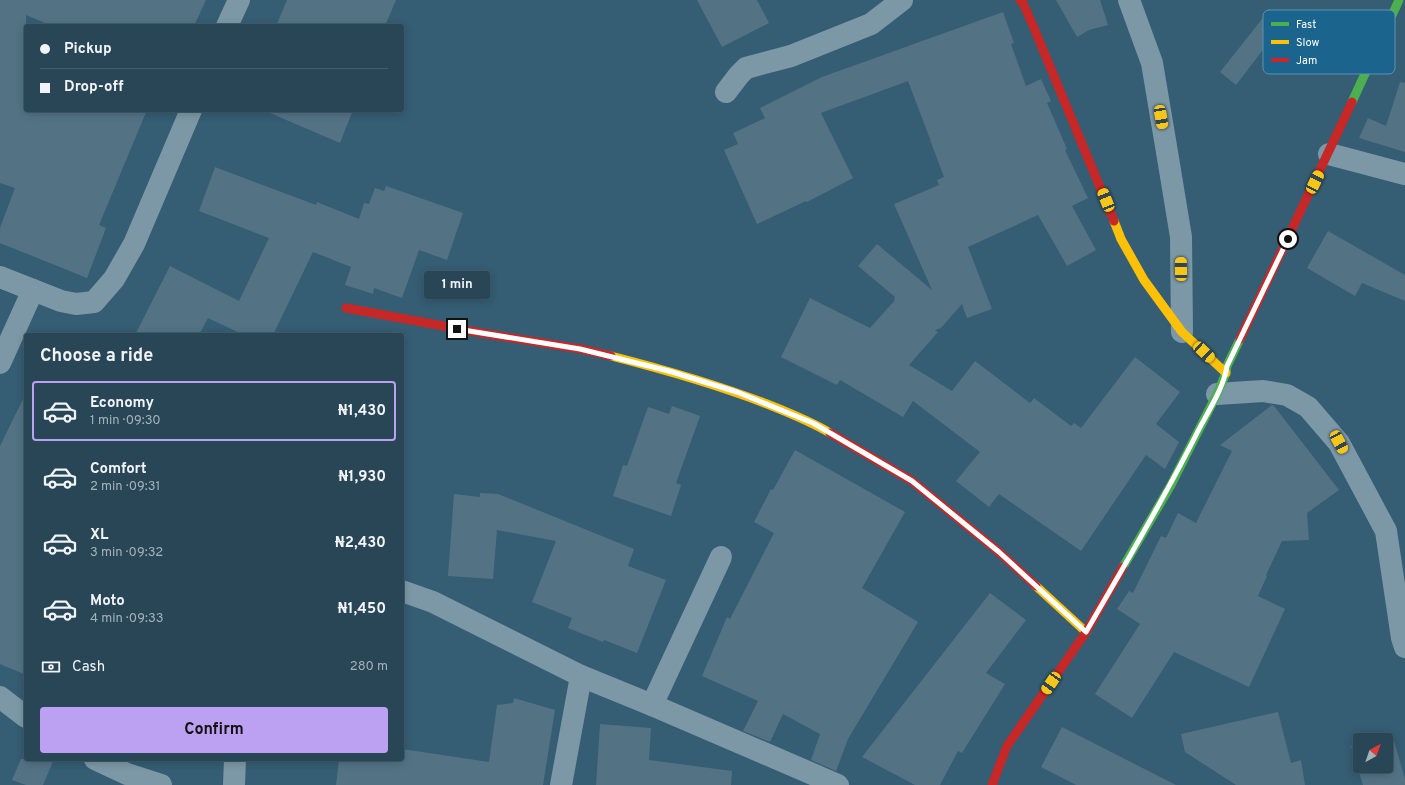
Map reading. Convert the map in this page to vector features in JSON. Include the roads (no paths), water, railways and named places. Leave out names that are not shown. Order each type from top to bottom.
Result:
[{"type":"street","points":[[228,24],[239,0]]},
{"type":"street","points":[[726,92],[746,68],[791,56],[871,24],[902,0]]},
{"type":"street","points":[[1020,0],[1023,3],[1040,42],[1121,238],[1144,280],[1182,332],[1226,373]]},
{"type":"street","points":[[1129,0],[1152,63],[1181,237],[1182,332]]},
{"type":"street","points":[[1394,10],[1399,0]]},
{"type":"street","points":[[992,785],[1007,746],[1086,632],[1171,484],[1217,394],[1226,373],[1227,366],[1329,154],[1365,74]]},
{"type":"street","points":[[0,278],[61,301],[76,304],[94,302],[114,279],[137,238],[190,112]]},
{"type":"street","points":[[1329,154],[1405,174]]},
{"type":"street","points":[[0,363],[33,290]]},
{"type":"street","points":[[346,308],[479,333],[580,349],[669,371],[737,392],[813,423],[912,481],[999,552],[1086,632]]},
{"type":"street","points":[[1217,394],[1263,391],[1287,395],[1308,407],[1339,442],[1386,531],[1402,638],[1405,647]]},
{"type":"street","points":[[652,705],[721,557]]},
{"type":"street","points":[[404,592],[433,602],[581,676],[838,785]]},
{"type":"street","points":[[561,785],[581,676]]},
{"type":"street","points":[[0,696],[24,715]]},
{"type":"street","points":[[99,761],[127,774],[161,785]]},
{"type":"street","points":[[234,785],[235,761]]}]
